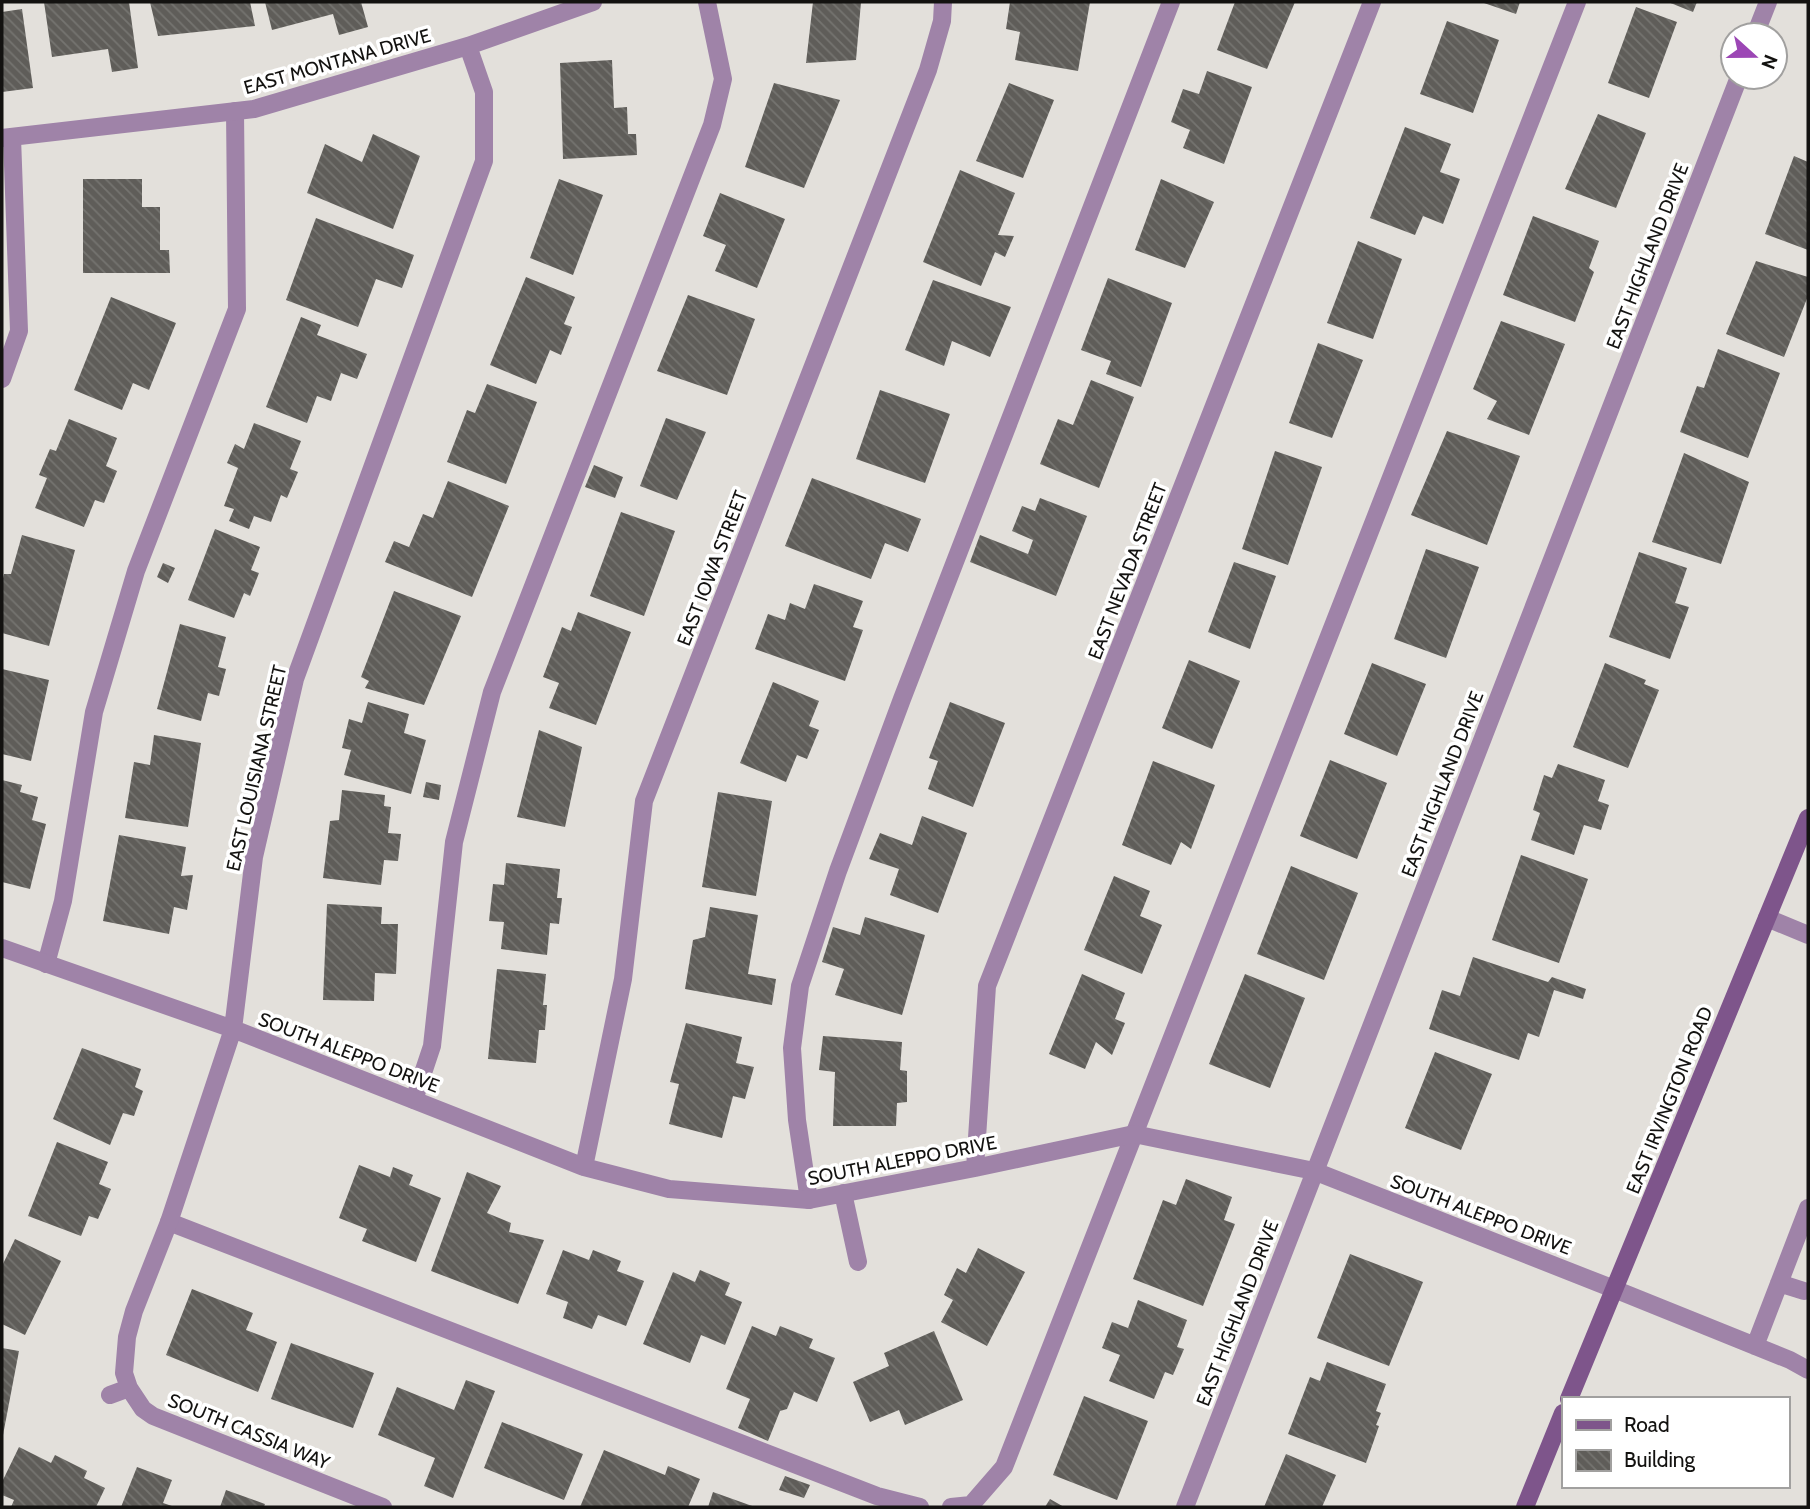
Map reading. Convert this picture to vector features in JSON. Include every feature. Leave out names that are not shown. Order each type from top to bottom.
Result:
[{"type":"main road","name":"EAST IRVINGTON ROAD","points":[[1570,1397],[1808,818]]},
{"type":"main road","points":[[1525,1507],[1562,1415]]},
{"type":"street","name":"EAST MONTANA DRIVE","points":[[7,137],[254,109],[468,46],[593,2]]},
{"type":"street","points":[[414,1100],[432,1046],[454,842],[492,692],[712,125],[723,79],[707,2]]},
{"type":"street","name":"EAST IOWA STREET","points":[[584,1167],[623,979],[644,801],[928,70],[942,21],[943,2]]},
{"type":"street","points":[[809,1200],[797,1120],[792,1048],[800,986],[838,871],[902,699],[1171,2]]},
{"type":"street","name":"EAST NEVADA STREET","points":[[975,1168],[987,986],[1373,2]]},
{"type":"street","points":[[951,1507],[971,1505],[1004,1467],[1577,2]]},
{"type":"street","points":[[1761,21],[1768,2]]},
{"type":"street","name":"EAST LOUISIANA STREET","points":[[129,1388],[124,1373],[127,1337],[134,1311],[169,1222],[233,1029],[254,857],[295,679],[484,161],[484,92],[468,46]]},
{"type":"street","name":"EAST HIGHLAND DRIVE","points":[[1185,1507],[1734,91]]},
{"type":"street","points":[[46,964],[63,901],[98,699],[136,571],[237,309],[235,111]]},
{"type":"street","points":[[2,379],[19,331],[7,137]]},
{"type":"street","points":[[1767,918],[1808,935]]},
{"type":"street","name":"SOUTH ALEPPO DRIVE","points":[[2,947],[233,1029],[584,1167],[669,1189],[809,1200],[1134,1134],[1314,1171],[1614,1289],[1808,1370]]},
{"type":"street","points":[[843,1193],[858,1262]]},
{"type":"street","points":[[1755,1346],[1779,1283],[1801,1247],[1808,1209]]},
{"type":"street","points":[[169,1222],[877,1496],[920,1507]]},
{"type":"street","points":[[1779,1283],[1804,1291]]},
{"type":"street","points":[[110,1395],[129,1388]]},
{"type":"street","name":"SOUTH CASSIA WAY","points":[[129,1388],[143,1409],[153,1416],[383,1507]]},
{"type":"building","points":[[44,2],[129,2],[138,68],[112,72],[108,49],[52,57]]},
{"type":"building","points":[[150,2],[250,2],[255,26],[158,36]]},
{"type":"building","points":[[265,2],[361,2],[368,27],[339,35],[333,14],[272,30]]},
{"type":"building","points":[[813,2],[861,2],[856,60],[806,63]]},
{"type":"building","points":[[1010,2],[1090,2],[1078,71],[1015,60],[1020,32],[1006,29]]},
{"type":"building","points":[[1235,2],[1295,2],[1267,69],[1217,50]]},
{"type":"building","points":[[1481,2],[1520,2],[1516,14]]},
{"type":"building","points":[[1668,2],[1697,2],[1693,12]]},
{"type":"building","points":[[1636,7],[1677,22],[1649,98],[1608,83]]},
{"type":"building","points":[[22,9],[33,88],[2,92],[2,12]]},
{"type":"building","points":[[1447,21],[1499,40],[1473,113],[1420,94]]},
{"type":"building","points":[[612,60],[614,108],[627,107],[628,134],[636,134],[637,155],[563,159],[560,63]]},
{"type":"building","points":[[1207,71],[1252,87],[1224,164],[1183,148],[1190,130],[1171,122],[1183,89],[1199,94]]},
{"type":"building","points":[[774,83],[840,100],[804,188],[745,167]]},
{"type":"building","points":[[1009,83],[1054,100],[1023,178],[976,161]]},
{"type":"building","points":[[1598,114],[1646,133],[1616,208],[1565,189]]},
{"type":"building","points":[[1405,127],[1451,144],[1440,172],[1460,179],[1443,224],[1423,216],[1415,235],[1370,218]]},
{"type":"building","points":[[373,134],[420,156],[393,229],[307,193],[325,144],[362,162]]},
{"type":"building","points":[[1794,156],[1808,162],[1808,250],[1765,234]]},
{"type":"building","points":[[960,170],[1015,193],[998,235],[1014,236],[1005,257],[995,252],[981,286],[923,262]]},
{"type":"building","points":[[83,179],[142,179],[142,207],[160,207],[160,250],[169,250],[170,273],[83,273]]},
{"type":"building","points":[[559,179],[603,195],[573,275],[530,258]]},
{"type":"building","points":[[1161,179],[1214,202],[1185,268],[1135,250]]},
{"type":"building","points":[[720,193],[785,219],[757,288],[715,271],[726,245],[703,236]]},
{"type":"building","points":[[1533,216],[1599,241],[1589,268],[1594,272],[1575,322],[1503,295]]},
{"type":"building","points":[[316,218],[414,255],[402,288],[376,279],[358,327],[286,300]]},
{"type":"building","points":[[1358,241],[1402,259],[1373,339],[1327,323]]},
{"type":"building","points":[[1756,261],[1808,277],[1808,296],[1784,357],[1726,334]]},
{"type":"building","points":[[526,277],[575,297],[564,324],[572,327],[561,355],[550,350],[536,384],[490,365]]},
{"type":"building","points":[[1108,278],[1172,303],[1141,387],[1106,374],[1111,361],[1081,350]]},
{"type":"building","points":[[933,280],[1011,307],[990,357],[952,341],[944,366],[905,350]]},
{"type":"building","points":[[688,295],[755,319],[727,395],[657,371]]},
{"type":"building","points":[[111,297],[176,323],[149,390],[133,383],[122,410],[74,390]]},
{"type":"building","points":[[301,317],[321,325],[317,335],[367,354],[357,379],[341,373],[331,401],[317,396],[307,423],[266,407]]},
{"type":"building","points":[[1501,321],[1565,344],[1529,435],[1487,419],[1497,401],[1473,389]]},
{"type":"building","points":[[1318,343],[1363,360],[1332,438],[1289,423]]},
{"type":"building","points":[[1718,349],[1780,373],[1748,458],[1680,432],[1697,386],[1704,388]]},
{"type":"building","points":[[1091,380],[1134,397],[1099,488],[1040,464],[1058,419],[1073,425]]},
{"type":"building","points":[[487,384],[537,402],[506,484],[447,462],[467,410],[475,413]]},
{"type":"building","points":[[880,390],[950,414],[925,483],[856,459]]},
{"type":"building","points":[[666,418],[706,432],[677,500],[640,486]]},
{"type":"building","points":[[69,419],[117,438],[106,466],[117,471],[104,503],[95,500],[84,527],[35,508],[47,478],[39,475],[50,449],[56,451]]},
{"type":"building","points":[[254,423],[301,441],[290,469],[298,472],[287,498],[281,495],[271,522],[254,516],[249,529],[229,521],[234,509],[224,506],[238,468],[227,463],[235,444],[244,449]]},
{"type":"building","points":[[1447,431],[1520,456],[1487,545],[1411,515]]},
{"type":"building","points":[[1275,451],[1322,467],[1288,565],[1242,549]]},
{"type":"building","points":[[1684,453],[1749,482],[1721,564],[1652,542]]},
{"type":"building","points":[[594,465],[623,477],[615,498],[585,487]]},
{"type":"building","points":[[812,478],[921,519],[908,552],[885,543],[871,579],[785,546]]},
{"type":"building","points":[[448,481],[509,506],[472,597],[385,562],[394,541],[409,547],[423,514],[433,518]]},
{"type":"building","points":[[1040,498],[1087,516],[1056,596],[970,562],[980,535],[1028,554],[1033,540],[1012,531],[1022,506],[1035,511]]},
{"type":"building","points":[[621,512],[675,531],[644,616],[590,596]]},
{"type":"building","points":[[215,529],[260,547],[251,570],[259,573],[250,596],[244,593],[234,618],[188,600]]},
{"type":"building","points":[[22,535],[75,550],[49,646],[2,633],[2,583],[4,574],[11,574]]},
{"type":"building","points":[[1426,549],[1479,567],[1446,658],[1394,639]]},
{"type":"building","points":[[1639,552],[1687,568],[1675,603],[1689,607],[1670,659],[1609,637]]},
{"type":"building","points":[[1234,562],[1276,576],[1250,649],[1208,632]]},
{"type":"building","points":[[163,563],[175,568],[168,583],[157,577]]},
{"type":"building","points":[[814,584],[863,601],[853,627],[863,630],[845,681],[755,649],[768,614],[785,620],[790,603],[805,609]]},
{"type":"building","points":[[394,591],[461,616],[424,705],[365,688],[369,681],[361,677]]},
{"type":"building","points":[[578,612],[631,632],[596,725],[549,708],[559,683],[543,677],[562,627],[571,631]]},
{"type":"building","points":[[180,624],[226,637],[218,667],[226,669],[219,696],[208,693],[201,721],[157,709]]},
{"type":"building","points":[[1189,660],[1240,681],[1212,749],[1162,728]]},
{"type":"building","points":[[1372,663],[1426,684],[1397,756],[1344,734]]},
{"type":"building","points":[[1605,663],[1646,680],[1644,684],[1659,690],[1628,768],[1573,747]]},
{"type":"building","points":[[2,669],[49,680],[31,761],[2,754]]},
{"type":"building","points":[[773,682],[819,701],[809,726],[819,730],[807,759],[797,755],[786,782],[740,763]]},
{"type":"building","points":[[368,702],[409,714],[404,733],[426,740],[411,794],[344,775],[351,750],[342,748],[349,719],[362,723]]},
{"type":"building","points":[[950,702],[1005,723],[973,807],[928,789],[938,761],[929,758]]},
{"type":"building","points":[[539,730],[582,747],[565,827],[517,817]]},
{"type":"building","points":[[154,735],[201,743],[188,827],[125,818],[134,762],[150,765]]},
{"type":"building","points":[[1330,760],[1387,783],[1357,859],[1300,836]]},
{"type":"building","points":[[1153,761],[1215,785],[1191,849],[1181,842],[1171,865],[1122,845]]},
{"type":"building","points":[[1558,764],[1605,780],[1598,801],[1609,805],[1601,830],[1584,825],[1574,855],[1531,840],[1540,813],[1533,810],[1544,775],[1552,778]]},
{"type":"building","points":[[2,780],[22,785],[20,792],[38,797],[32,820],[46,824],[30,889],[2,882]]},
{"type":"building","points":[[426,782],[441,785],[439,800],[423,797]]},
{"type":"building","points":[[342,790],[385,795],[384,806],[391,807],[388,833],[401,834],[398,861],[384,860],[381,885],[323,878],[330,821],[339,820]]},
{"type":"building","points":[[718,792],[772,801],[756,896],[702,887]]},
{"type":"building","points":[[922,816],[967,833],[938,913],[890,895],[899,869],[869,859],[880,833],[912,845]]},
{"type":"building","points":[[119,835],[186,847],[181,876],[193,875],[187,910],[174,907],[169,934],[103,921]]},
{"type":"building","points":[[1521,855],[1588,879],[1559,963],[1492,940]]},
{"type":"building","points":[[506,863],[560,869],[557,898],[562,898],[559,924],[550,923],[547,955],[501,949],[504,922],[489,921],[493,884],[504,885]]},
{"type":"building","points":[[1291,866],[1358,893],[1324,980],[1257,954]]},
{"type":"building","points":[[1114,876],[1150,891],[1140,916],[1162,925],[1142,974],[1084,950]]},
{"type":"building","points":[[327,904],[382,907],[381,924],[398,924],[396,974],[375,973],[374,1001],[323,1000]]},
{"type":"building","points":[[710,907],[758,915],[748,974],[776,979],[772,1005],[685,989],[693,940],[705,937]]},
{"type":"building","points":[[865,917],[925,935],[902,1015],[835,995],[844,969],[822,962],[833,927],[860,935]]},
{"type":"building","points":[[1473,957],[1548,982],[1552,977],[1586,989],[1583,999],[1554,990],[1539,1037],[1528,1033],[1519,1060],[1429,1029],[1442,990],[1460,996]]},
{"type":"building","points":[[497,969],[546,974],[543,1005],[547,1005],[545,1030],[539,1030],[536,1063],[488,1059]]},
{"type":"building","points":[[1082,974],[1125,993],[1115,1019],[1125,1023],[1112,1055],[1096,1042],[1085,1069],[1049,1054]]},
{"type":"building","points":[[1245,974],[1305,998],[1270,1088],[1209,1064]]},
{"type":"building","points":[[686,1023],[742,1037],[736,1063],[754,1067],[745,1099],[733,1096],[722,1138],[669,1124],[679,1084],[670,1082]]},
{"type":"building","points":[[823,1036],[902,1042],[900,1070],[907,1071],[907,1102],[897,1103],[896,1126],[833,1126],[835,1072],[819,1070]]},
{"type":"building","points":[[82,1048],[141,1069],[135,1087],[143,1091],[134,1116],[123,1113],[110,1145],[53,1119]]},
{"type":"building","points":[[1435,1052],[1492,1074],[1461,1150],[1405,1128]]},
{"type":"building","points":[[57,1142],[108,1162],[99,1184],[111,1189],[98,1219],[89,1216],[81,1236],[28,1216]]},
{"type":"building","points":[[359,1165],[390,1177],[393,1167],[413,1175],[409,1185],[441,1198],[416,1262],[362,1241],[367,1229],[339,1218]]},
{"type":"building","points":[[467,1172],[501,1186],[487,1213],[511,1223],[509,1232],[544,1240],[518,1304],[431,1271]]},
{"type":"building","points":[[1186,1179],[1232,1197],[1224,1220],[1235,1224],[1203,1306],[1133,1279],[1163,1200],[1176,1205]]},
{"type":"building","points":[[15,1239],[61,1261],[25,1335],[2,1324],[2,1266]]},
{"type":"building","points":[[978,1248],[1025,1272],[987,1346],[941,1322],[953,1300],[944,1295],[957,1268],[966,1273]]},
{"type":"building","points":[[563,1250],[589,1260],[593,1250],[621,1261],[617,1271],[644,1281],[626,1326],[598,1315],[592,1329],[563,1318],[568,1302],[546,1294]]},
{"type":"building","points":[[1350,1254],[1423,1282],[1389,1366],[1317,1338]]},
{"type":"building","points":[[700,1270],[730,1283],[725,1295],[742,1302],[725,1345],[701,1335],[690,1363],[643,1344],[673,1272],[695,1282]]},
{"type":"building","points":[[192,1289],[253,1313],[246,1330],[277,1342],[258,1392],[166,1355]]},
{"type":"building","points":[[1138,1300],[1187,1320],[1177,1347],[1184,1349],[1173,1375],[1165,1372],[1154,1399],[1109,1381],[1120,1355],[1102,1348],[1112,1322],[1128,1328]]},
{"type":"building","points":[[752,1326],[776,1336],[780,1326],[813,1339],[809,1348],[835,1358],[817,1402],[794,1392],[787,1409],[780,1411],[768,1441],[738,1428],[750,1399],[726,1389]]},
{"type":"building","points":[[934,1331],[963,1400],[905,1425],[899,1410],[870,1422],[853,1382],[889,1366],[884,1353]]},
{"type":"building","points":[[291,1343],[374,1373],[353,1428],[271,1399]]},
{"type":"building","points":[[2,1348],[19,1351],[3,1435],[2,1435]]},
{"type":"building","points":[[1327,1362],[1386,1384],[1376,1411],[1381,1413],[1376,1425],[1379,1426],[1366,1463],[1288,1434],[1310,1377],[1320,1381]]},
{"type":"building","points":[[466,1380],[495,1391],[453,1498],[424,1486],[435,1458],[378,1435],[397,1387],[454,1410]]},
{"type":"building","points":[[1084,1396],[1148,1421],[1117,1500],[1053,1475]]},
{"type":"building","points":[[502,1422],[583,1454],[564,1500],[484,1468]]},
{"type":"building","points":[[19,1447],[51,1463],[55,1455],[87,1471],[84,1478],[105,1488],[96,1507],[11,1507],[14,1500],[2,1495],[2,1482]]},
{"type":"building","points":[[604,1450],[665,1475],[668,1466],[700,1479],[688,1507],[580,1507]]},
{"type":"building","points":[[1286,1454],[1336,1475],[1322,1507],[1264,1507]]},
{"type":"building","points":[[137,1467],[172,1480],[163,1503],[175,1507],[121,1507]]},
{"type":"building","points":[[785,1476],[810,1485],[804,1498],[779,1490]]},
{"type":"building","points":[[226,1490],[265,1504],[264,1507],[220,1507]]},
{"type":"building","points":[[713,1492],[755,1507],[708,1507]]},
{"type":"building","points":[[1050,1499],[1064,1507],[1045,1507]]}]
